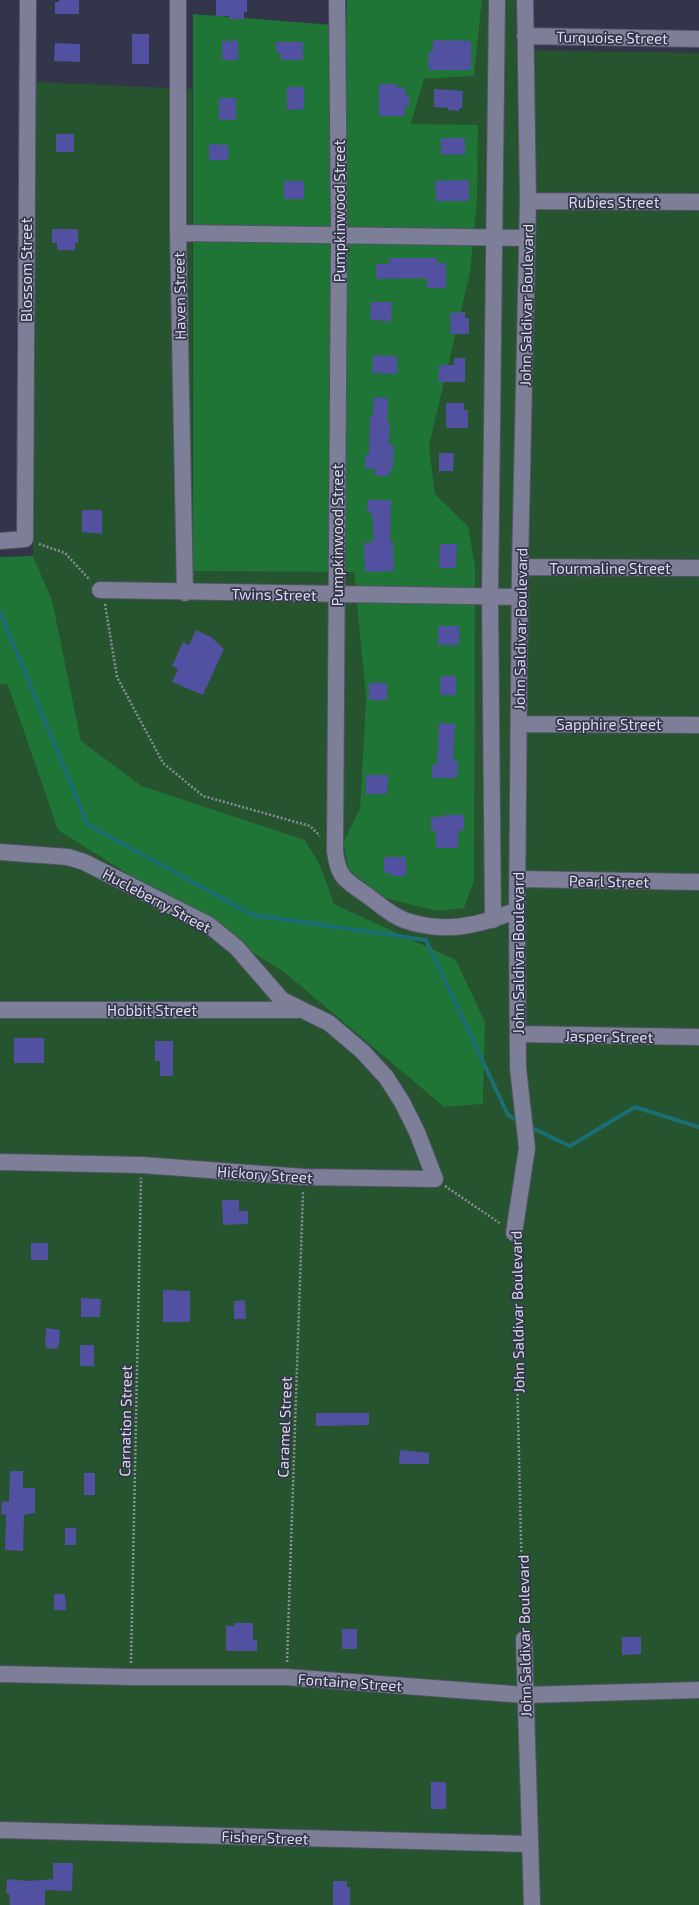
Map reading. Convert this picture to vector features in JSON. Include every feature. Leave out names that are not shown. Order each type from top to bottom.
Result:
[{"type":"street","name":"Blossom Street","points":[[25,539],[28,0]]},
{"type":"street","name":"Haven Street","points":[[178,0],[178,232],[185,592]]},
{"type":"street","name":"Pumpkinwood Street","points":[[337,0],[339,234],[335,852],[338,869],[345,880],[403,919],[430,926],[459,928],[494,920],[517,910]]},
{"type":"street","name":"John Saldivar Boulevard","points":[[494,920],[490,597],[497,0]]},
{"type":"street","name":"John Saldivar Boulevard","points":[[514,1233],[527,1148],[518,1068],[517,910],[520,567],[528,201],[525,0]]},
{"type":"street","name":"Turquoise Street","points":[[525,36],[699,39]]},
{"type":"street","name":"Rubies Street","points":[[528,201],[699,202]]},
{"type":"street","points":[[178,232],[527,238]]},
{"type":"street","points":[[0,541],[25,539]]},
{"type":"street","name":"Tourmaline Street","points":[[520,567],[699,568]]},
{"type":"street","name":"Twins Street","points":[[100,590],[520,597]]},
{"type":"street","name":"Sapphire Street","points":[[519,724],[699,725]]},
{"type":"street","name":"Hucleberry Street","points":[[0,852],[68,856],[84,862],[208,925],[237,948],[282,1000],[329,1023],[362,1051],[386,1077],[405,1108],[435,1179]]},
{"type":"street","name":"Pearl Street","points":[[518,880],[699,882]]},
{"type":"street","name":"Hobbit Street","points":[[0,1010],[304,1010]]},
{"type":"street","name":"Jasper Street","points":[[518,1034],[699,1037]]},
{"type":"street","name":"Hickory Street","points":[[0,1162],[142,1165],[304,1177],[435,1179]]},
{"type":"street","name":"John Saldivar Boulevard","points":[[524,1639],[532,1905]]},
{"type":"street","name":"Fontaine Street","points":[[0,1674],[131,1677],[286,1677],[525,1695],[699,1690]]},
{"type":"street","name":"Fisher Street","points":[[0,1830],[529,1844]]},
{"type":"path","points":[[25,539],[65,553],[104,595],[117,677],[163,763],[203,796],[310,826],[335,852]]},
{"type":"path","name":"Carnation Street","points":[[131,1677],[142,1165]]},
{"type":"path","name":"Caramel Street","points":[[286,1677],[304,1177]]},
{"type":"path","points":[[435,1179],[514,1233]]},
{"type":"path","name":"John Saldivar Boulevard","points":[[514,1233],[524,1639]]},
{"type":"green space","points":[[347,0],[482,0],[474,76],[424,79],[411,124],[478,125],[477,200],[470,273],[429,446],[435,494],[468,526],[475,567],[474,881],[464,908],[437,911],[385,898],[349,870],[343,843],[360,808],[366,698],[354,572],[193,571],[193,14],[346,26]]},
{"type":"green space","points":[[482,0],[516,0],[516,50],[699,53],[699,1905],[0,1905],[0,684],[8,685],[284,972],[444,1107],[483,1104],[485,1022],[456,960],[334,904],[320,865],[305,840],[142,786],[81,741],[52,600],[33,556],[36,82],[192,89],[193,571],[355,572],[366,698],[360,808],[343,843],[349,870],[468,526],[435,494],[429,446],[470,273],[478,125],[411,125],[424,79],[474,76]]},
{"type":"green space","points":[[33,556],[52,600],[81,741],[142,786],[305,840],[320,865],[334,904],[456,960],[485,1022],[483,1104],[444,1107],[284,972],[58,830],[8,685],[0,684],[0,557]]},
{"type":"building","points":[[59,0],[79,0],[79,14],[55,14],[55,2],[59,2]]},
{"type":"building","points":[[216,0],[247,0],[247,12],[244,12],[244,19],[229,19],[229,16],[216,16]]},
{"type":"building","points":[[132,34],[149,34],[149,64],[132,64]]},
{"type":"building","points":[[433,40],[471,41],[471,70],[428,70],[429,51],[433,51]]},
{"type":"building","points":[[222,41],[238,41],[238,60],[222,60]]},
{"type":"building","points":[[276,42],[303,42],[303,60],[281,60],[281,53],[276,53]]},
{"type":"building","points":[[55,43],[80,44],[80,62],[54,61]]},
{"type":"building","points":[[379,84],[397,84],[397,88],[405,88],[405,95],[409,95],[409,106],[405,106],[405,116],[379,116]]},
{"type":"building","points":[[287,87],[304,87],[304,109],[287,110]]},
{"type":"building","points":[[434,89],[463,91],[462,108],[459,108],[459,111],[448,110],[448,108],[434,107]]},
{"type":"building","points":[[219,98],[236,98],[236,120],[219,120]]},
{"type":"building","points":[[56,134],[74,134],[74,152],[56,152]]},
{"type":"building","points":[[441,138],[465,138],[465,155],[441,154]]},
{"type":"building","points":[[209,144],[228,145],[228,160],[209,160]]},
{"type":"building","points":[[469,180],[469,201],[436,201],[435,181]]},
{"type":"building","points":[[284,181],[304,181],[304,199],[284,199]]},
{"type":"building","points":[[52,229],[78,229],[78,243],[75,243],[75,250],[57,250],[57,243],[52,243]]},
{"type":"building","points":[[389,258],[437,258],[437,263],[446,263],[446,288],[427,288],[427,278],[376,279],[376,264],[389,264]]},
{"type":"building","points":[[371,302],[392,302],[391,322],[370,319]]},
{"type":"building","points":[[465,312],[465,318],[469,318],[469,334],[451,334],[450,313]]},
{"type":"building","points":[[373,355],[397,356],[397,374],[372,373]]},
{"type":"building","points":[[454,358],[465,358],[465,382],[438,382],[439,365],[454,365]]},
{"type":"building","points":[[374,397],[388,398],[387,422],[390,422],[389,445],[394,445],[393,469],[390,469],[389,476],[375,476],[375,469],[365,468],[365,455],[369,455],[370,415],[373,416]]},
{"type":"building","points":[[446,403],[464,403],[464,410],[468,410],[468,428],[446,428]]},
{"type":"building","points":[[439,453],[454,453],[453,471],[439,471]]},
{"type":"building","points":[[368,500],[391,500],[390,542],[393,541],[394,571],[365,572],[364,543],[373,542],[373,516],[371,516],[371,512],[367,512]]},
{"type":"building","points":[[82,510],[102,510],[102,534],[82,532]]},
{"type":"building","points":[[440,544],[457,544],[456,568],[439,568]]},
{"type":"building","points":[[438,626],[459,626],[459,645],[438,645]]},
{"type":"building","points":[[196,630],[211,637],[224,649],[203,695],[172,682],[178,669],[172,666],[183,642],[189,645]]},
{"type":"building","points":[[441,676],[456,676],[456,695],[440,695]]},
{"type":"building","points":[[369,683],[387,683],[387,700],[369,700]]},
{"type":"building","points":[[439,723],[455,724],[453,761],[458,761],[457,778],[432,778],[432,765],[437,765]]},
{"type":"building","points":[[366,775],[388,775],[387,794],[366,794]]},
{"type":"building","points":[[444,815],[464,815],[464,830],[458,831],[458,848],[436,848],[436,831],[431,831],[431,817],[444,817]]},
{"type":"building","points":[[384,857],[406,857],[406,876],[391,876],[391,873],[384,873]]},
{"type":"building","points":[[14,1038],[44,1038],[44,1063],[14,1063]]},
{"type":"building","points":[[155,1041],[173,1041],[173,1076],[160,1076],[160,1061],[155,1061]]},
{"type":"building","points":[[222,1200],[239,1200],[239,1211],[248,1211],[248,1224],[223,1225]]},
{"type":"building","points":[[31,1243],[48,1243],[48,1260],[31,1260]]},
{"type":"building","points":[[163,1290],[190,1291],[190,1322],[163,1322]]},
{"type":"building","points":[[81,1298],[101,1299],[100,1317],[81,1317]]},
{"type":"building","points":[[245,1300],[246,1319],[234,1319],[234,1301]]},
{"type":"building","points":[[46,1328],[60,1330],[59,1346],[57,1346],[57,1349],[46,1348]]},
{"type":"building","points":[[80,1345],[94,1345],[94,1366],[80,1366]]},
{"type":"building","points":[[316,1413],[369,1413],[369,1425],[316,1426]]},
{"type":"building","points":[[400,1450],[429,1453],[429,1464],[399,1464]]},
{"type":"building","points":[[10,1471],[23,1471],[23,1488],[35,1488],[35,1513],[24,1515],[23,1551],[5,1550],[6,1515],[1,1514],[2,1501],[9,1502]]},
{"type":"building","points":[[84,1473],[95,1473],[95,1495],[84,1495]]},
{"type":"building","points":[[65,1528],[76,1528],[76,1545],[65,1545]]},
{"type":"building","points":[[54,1594],[65,1594],[66,1610],[54,1610]]},
{"type":"building","points":[[234,1623],[253,1623],[253,1640],[257,1640],[257,1651],[226,1651],[226,1626],[234,1626]]},
{"type":"building","points":[[342,1629],[357,1629],[357,1649],[342,1649]]},
{"type":"building","points":[[622,1637],[641,1637],[641,1654],[622,1655]]},
{"type":"building","points":[[431,1782],[446,1782],[446,1809],[431,1809]]},
{"type":"building","points":[[53,1863],[73,1863],[72,1891],[45,1890],[45,1905],[10,1905],[9,1894],[6,1893],[7,1879],[29,1881],[53,1879]]},
{"type":"building","points":[[333,1881],[347,1881],[347,1887],[350,1887],[350,1905],[333,1905]]},
{"type":"waterway","points":[[0,612],[88,825],[253,915],[426,940],[508,1115],[521,1122]]},
{"type":"waterway","points":[[528,1126],[570,1146],[635,1107],[699,1127]]}]
